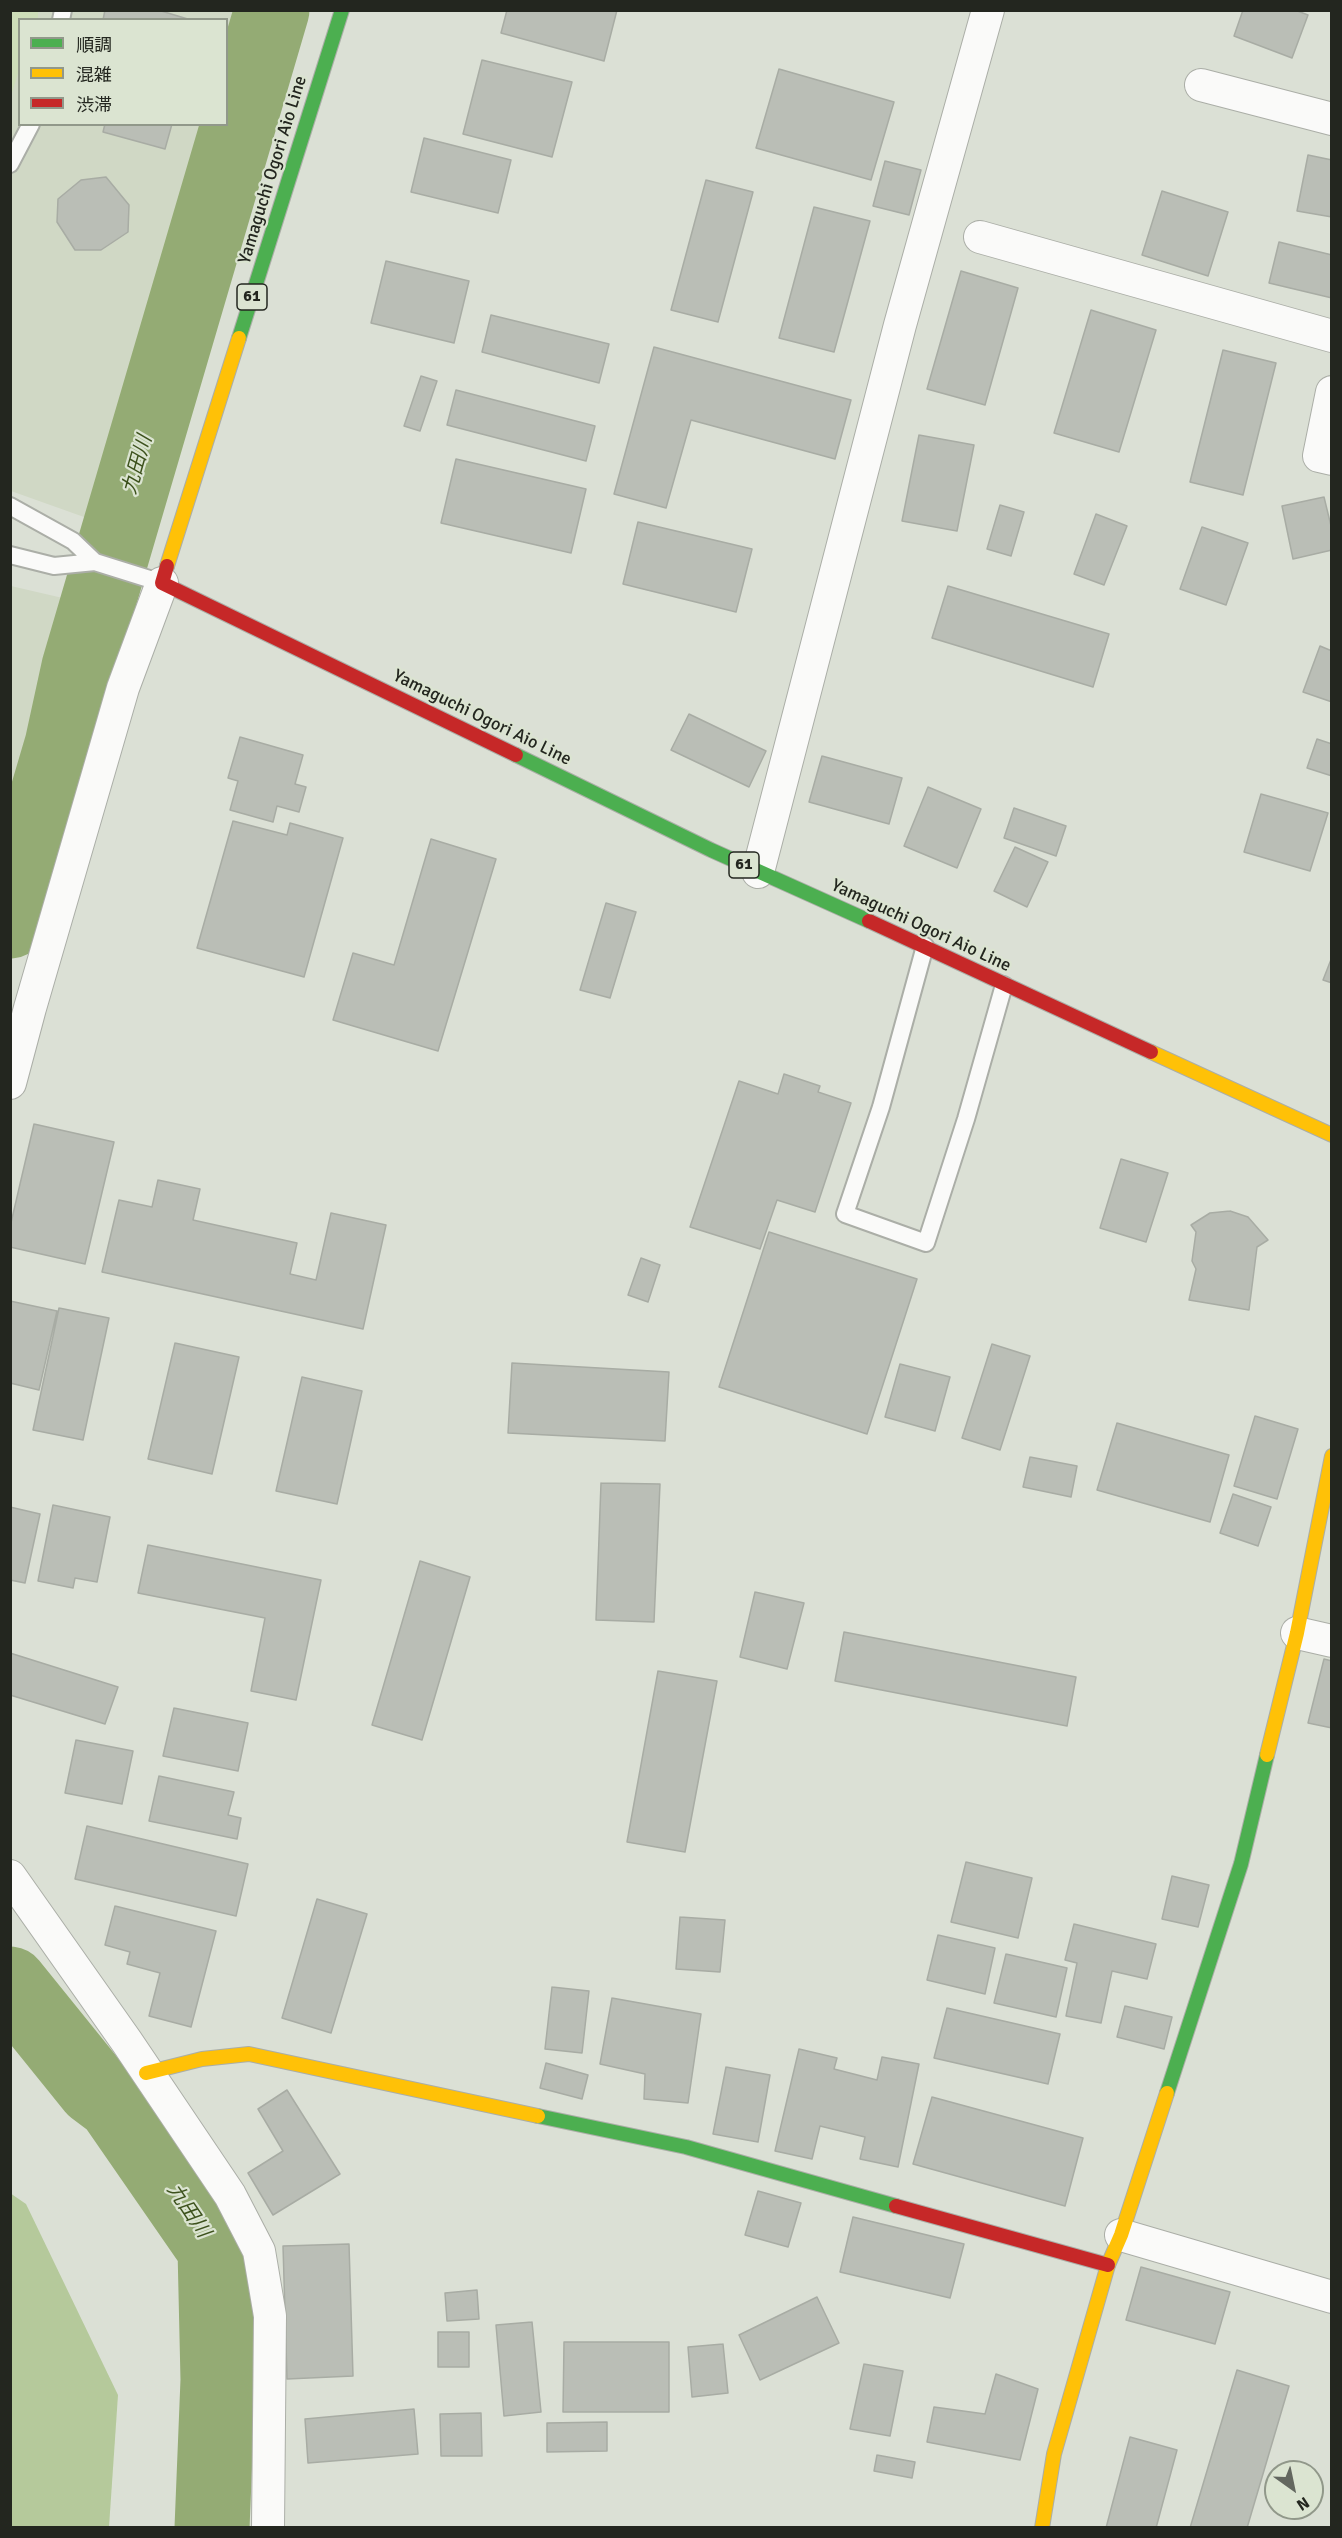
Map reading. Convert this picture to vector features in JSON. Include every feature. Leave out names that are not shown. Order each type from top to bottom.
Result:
[{"type":"street","name":"Yamaguchi Ogori Aio Line","points":[[342,10],[162,583],[758,872],[925,946],[1004,985],[1332,1135]]},
{"type":"street","points":[[758,872],[900,326],[988,10]]},
{"type":"street","points":[[1201,85],[1332,118]]},
{"type":"street","points":[[980,237],[1332,336]]},
{"type":"street","points":[[1332,392],[1319,456],[1332,459]]},
{"type":"street","points":[[10,1083],[123,688],[162,583]]},
{"type":"street","points":[[1042,2528],[1054,2454],[1108,2265],[1121,2235],[1241,1864],[1297,1633],[1332,1456]]},
{"type":"street","points":[[1297,1633],[1332,1641]]},
{"type":"street","points":[[10,1876],[127,2042],[230,2195],[259,2251],[270,2316],[268,2528]]},
{"type":"street","points":[[146,2073],[202,2059],[249,2054],[686,2146],[1108,2265]]},
{"type":"street","points":[[1121,2235],[1332,2297]]},
{"type":"lane","points":[[10,164],[30,126]]},
{"type":"lane","points":[[10,506],[73,541],[95,562]]},
{"type":"lane","points":[[10,555],[54,566],[95,562],[162,583]]},
{"type":"lane","points":[[925,946],[881,1107],[845,1214],[926,1244],[966,1119],[1004,985]]},
{"type":"shaded area","points":[[10,11],[248,11],[228,80],[228,18],[18,18],[18,126],[214,126],[98,522],[11,491]]},
{"type":"shaded area","points":[[10,586],[67,599],[11,798]]},
{"type":"green space","points":[[11,10],[38,11],[38,18],[18,18],[18,73],[11,96]]},
{"type":"green space","points":[[10,2193],[26,2204],[118,2395],[109,2527],[11,2527]]},
{"type":"building","points":[[105,10],[158,10],[184,18],[103,18]]},
{"type":"building","points":[[507,10],[617,10],[604,61],[501,33]]},
{"type":"building","points":[[1243,10],[1295,10],[1308,15],[1292,58],[1234,36]]},
{"type":"building","points":[[482,60],[572,82],[552,157],[463,134]]},
{"type":"building","points":[[779,69],[894,102],[871,180],[756,148]]},
{"type":"building","points":[[104,126],[171,126],[165,149],[103,132]]},
{"type":"building","points":[[424,138],[511,160],[498,213],[411,192]]},
{"type":"building","points":[[1308,155],[1332,160],[1332,217],[1297,211]]},
{"type":"building","points":[[885,161],[921,170],[909,215],[873,206]]},
{"type":"building","points":[[106,177],[129,205],[128,232],[101,250],[75,250],[57,222],[58,199],[81,180]]},
{"type":"building","points":[[706,180],[753,192],[718,322],[671,310]]},
{"type":"building","points":[[1162,191],[1228,212],[1208,276],[1142,255]]},
{"type":"building","points":[[814,207],[870,221],[834,352],[779,338]]},
{"type":"building","points":[[1279,242],[1332,255],[1332,298],[1269,283]]},
{"type":"building","points":[[386,261],[469,281],[454,343],[371,323]]},
{"type":"building","points":[[961,271],[1018,288],[985,405],[927,389]]},
{"type":"building","points":[[1091,310],[1156,330],[1119,452],[1054,433]]},
{"type":"building","points":[[491,315],[609,344],[599,383],[482,352]]},
{"type":"building","points":[[654,347],[851,400],[835,459],[691,420],[666,508],[614,494]]},
{"type":"building","points":[[1223,350],[1276,363],[1243,495],[1190,482]]},
{"type":"building","points":[[421,376],[437,381],[420,431],[404,426]]},
{"type":"building","points":[[456,390],[595,426],[586,461],[447,425]]},
{"type":"building","points":[[919,435],[974,445],[957,531],[902,521]]},
{"type":"building","points":[[456,459],[586,489],[571,553],[441,523]]},
{"type":"building","points":[[1324,497],[1332,530],[1332,550],[1293,559],[1282,506]]},
{"type":"building","points":[[1000,505],[1024,512],[1011,556],[987,549]]},
{"type":"building","points":[[1096,514],[1127,526],[1104,585],[1074,574]]},
{"type":"building","points":[[638,522],[752,549],[736,612],[623,584]]},
{"type":"building","points":[[1202,527],[1248,543],[1226,605],[1180,589]]},
{"type":"building","points":[[948,586],[1109,634],[1093,687],[932,638]]},
{"type":"building","points":[[1320,646],[1332,651],[1332,702],[1303,692]]},
{"type":"building","points":[[689,714],[766,751],[749,787],[671,750]]},
{"type":"building","points":[[240,737],[303,755],[295,784],[306,787],[299,812],[277,806],[273,822],[230,810],[238,781],[228,778]]},
{"type":"building","points":[[1317,739],[1332,744],[1332,776],[1307,768]]},
{"type":"building","points":[[822,756],[902,778],[889,824],[809,802]]},
{"type":"building","points":[[928,787],[981,809],[957,868],[904,846]]},
{"type":"building","points":[[1261,794],[1328,813],[1310,871],[1244,852]]},
{"type":"building","points":[[1014,808],[1066,826],[1056,856],[1004,838]]},
{"type":"building","points":[[233,821],[287,835],[290,823],[343,838],[304,977],[197,948]]},
{"type":"building","points":[[431,839],[496,859],[438,1051],[333,1020],[353,953],[394,965]]},
{"type":"building","points":[[1015,847],[1048,862],[1027,907],[994,891]]},
{"type":"building","points":[[606,903],[636,912],[610,998],[580,990]]},
{"type":"building","points":[[1332,957],[1332,983],[1323,980]]},
{"type":"building","points":[[784,1074],[820,1086],[818,1092],[851,1103],[815,1212],[777,1200],[760,1249],[690,1227],[739,1081],[778,1094]]},
{"type":"building","points":[[34,1124],[114,1142],[85,1264],[10,1247],[10,1227]]},
{"type":"building","points":[[1121,1159],[1168,1173],[1146,1242],[1100,1228]]},
{"type":"building","points":[[158,1180],[200,1189],[193,1220],[297,1243],[290,1274],[316,1280],[331,1213],[386,1225],[363,1329],[102,1272],[119,1200],[152,1207]]},
{"type":"building","points":[[1230,1211],[1248,1217],[1268,1240],[1257,1247],[1249,1310],[1189,1300],[1196,1269],[1192,1261],[1196,1232],[1191,1225],[1210,1213]]},
{"type":"building","points":[[769,1232],[917,1279],[867,1434],[719,1387]]},
{"type":"building","points":[[641,1258],[660,1265],[648,1302],[628,1295]]},
{"type":"building","points":[[10,1301],[57,1311],[39,1390],[10,1383]]},
{"type":"building","points":[[59,1308],[109,1318],[83,1440],[33,1430]]},
{"type":"building","points":[[175,1343],[239,1357],[212,1474],[148,1459]]},
{"type":"building","points":[[992,1344],[1030,1356],[1000,1450],[962,1438]]},
{"type":"building","points":[[512,1363],[669,1372],[665,1441],[508,1433]]},
{"type":"building","points":[[900,1364],[950,1377],[935,1431],[885,1417]]},
{"type":"building","points":[[302,1377],[362,1391],[337,1504],[276,1491]]},
{"type":"building","points":[[1255,1416],[1298,1429],[1277,1499],[1234,1486]]},
{"type":"building","points":[[1117,1423],[1229,1455],[1210,1522],[1097,1490]]},
{"type":"building","points":[[1030,1457],[1077,1466],[1071,1497],[1023,1487]]},
{"type":"building","points":[[601,1483],[660,1484],[654,1622],[596,1620]]},
{"type":"building","points":[[1233,1494],[1271,1507],[1258,1546],[1220,1533]]},
{"type":"building","points":[[53,1505],[110,1517],[97,1582],[75,1578],[73,1588],[38,1581]]},
{"type":"building","points":[[10,1507],[40,1514],[25,1583],[10,1580]]},
{"type":"building","points":[[148,1545],[321,1580],[296,1700],[251,1691],[265,1618],[138,1593]]},
{"type":"building","points":[[420,1561],[470,1577],[422,1740],[372,1725]]},
{"type":"building","points":[[755,1592],[804,1603],[787,1669],[740,1657]]},
{"type":"building","points":[[844,1632],[1076,1677],[1067,1726],[835,1681]]},
{"type":"building","points":[[10,1653],[118,1687],[105,1724],[10,1695]]},
{"type":"building","points":[[1324,1659],[1332,1661],[1332,1728],[1308,1723]]},
{"type":"building","points":[[658,1671],[717,1681],[685,1852],[627,1842]]},
{"type":"building","points":[[174,1708],[248,1723],[238,1771],[163,1756]]},
{"type":"building","points":[[76,1740],[133,1751],[122,1804],[65,1793]]},
{"type":"building","points":[[159,1776],[234,1792],[228,1815],[241,1818],[237,1839],[149,1821]]},
{"type":"building","points":[[87,1826],[248,1864],[236,1916],[75,1879]]},
{"type":"building","points":[[966,1862],[1032,1878],[1018,1938],[951,1922]]},
{"type":"building","points":[[1172,1876],[1209,1885],[1198,1927],[1162,1919]]},
{"type":"building","points":[[317,1899],[367,1914],[331,2033],[282,2018]]},
{"type":"building","points":[[115,1906],[216,1931],[191,2027],[149,2016],[160,1973],[127,1964],[130,1952],[105,1945]]},
{"type":"building","points":[[680,1917],[725,1920],[720,1972],[676,1969]]},
{"type":"building","points":[[1074,1924],[1156,1944],[1147,1979],[1112,1971],[1101,2023],[1066,2016],[1077,1963],[1065,1960]]},
{"type":"building","points":[[938,1935],[995,1948],[985,1994],[927,1980]]},
{"type":"building","points":[[1006,1954],[1067,1968],[1056,2017],[994,2003]]},
{"type":"building","points":[[552,1987],[589,1991],[582,2053],[545,2049]]},
{"type":"building","points":[[612,1998],[701,2014],[688,2103],[644,2099],[645,2074],[600,2064]]},
{"type":"building","points":[[1125,2006],[1172,2017],[1164,2049],[1117,2037]]},
{"type":"building","points":[[947,2008],[1060,2034],[1048,2084],[934,2058]]},
{"type":"building","points":[[799,2049],[837,2058],[834,2069],[877,2080],[882,2057],[919,2064],[898,2167],[860,2159],[865,2137],[820,2126],[812,2159],[775,2151]]},
{"type":"building","points":[[546,2063],[588,2075],[582,2099],[540,2088]]},
{"type":"building","points":[[726,2067],[770,2075],[758,2142],[713,2134]]},
{"type":"building","points":[[287,2090],[340,2174],[273,2215],[248,2173],[283,2151],[258,2109]]},
{"type":"building","points":[[932,2097],[1083,2138],[1065,2206],[913,2164]]},
{"type":"building","points":[[758,2191],[801,2203],[788,2247],[745,2235]]},
{"type":"building","points":[[853,2217],[964,2244],[950,2298],[840,2272]]},
{"type":"building","points":[[349,2244],[353,2376],[287,2379],[283,2246]]},
{"type":"building","points":[[1141,2267],[1230,2292],[1215,2344],[1126,2320]]},
{"type":"building","points":[[477,2290],[479,2319],[447,2321],[445,2293]]},
{"type":"building","points":[[817,2297],[839,2343],[760,2380],[739,2335]]},
{"type":"building","points":[[532,2322],[541,2412],[504,2416],[496,2325]]},
{"type":"building","points":[[438,2332],[469,2332],[469,2367],[438,2367]]},
{"type":"building","points":[[564,2342],[669,2342],[669,2412],[563,2412]]},
{"type":"building","points":[[723,2344],[728,2393],[692,2397],[688,2347]]},
{"type":"building","points":[[864,2364],[903,2371],[890,2436],[850,2429]]},
{"type":"building","points":[[1237,2370],[1289,2386],[1267,2460],[1264,2460],[1264,2471],[1247,2528],[1190,2528]]},
{"type":"building","points":[[996,2374],[1038,2389],[1020,2460],[927,2442],[934,2407],[985,2414]]},
{"type":"building","points":[[414,2409],[418,2454],[308,2463],[305,2419]]},
{"type":"building","points":[[481,2413],[482,2456],[441,2456],[440,2414]]},
{"type":"building","points":[[607,2422],[607,2451],[547,2452],[547,2423]]},
{"type":"building","points":[[1130,2437],[1177,2450],[1156,2528],[1106,2528]]},
{"type":"building","points":[[877,2455],[915,2462],[912,2478],[874,2471]]},
{"type":"waterway","name":"九田川","points":[[10,921],[62,745],[79,667],[272,10]]},
{"type":"waterway","name":"九田川","points":[[10,1984],[94,2088],[114,2103],[215,2249],[218,2380],[212,2528]]},
{"type":"traffic: fast","points":[[239,338],[342,10]]},
{"type":"traffic: fast","points":[[516,755],[711,850],[869,921]]},
{"type":"traffic: fast","points":[[1167,2093],[1241,1864],[1267,1755]]},
{"type":"traffic: fast","points":[[538,2116],[686,2147],[896,2206]]},
{"type":"traffic: slow","points":[[167,566],[239,338]]},
{"type":"traffic: slow","points":[[1151,1052],[1332,1135]]},
{"type":"traffic: slow","points":[[1267,1755],[1297,1633],[1332,1456]]},
{"type":"traffic: slow","points":[[146,2073],[202,2059],[249,2054],[538,2116]]},
{"type":"traffic: slow","points":[[1042,2528],[1054,2454],[1108,2265],[1121,2235],[1167,2093]]},
{"type":"traffic: jam","points":[[167,566],[162,583],[516,755]]},
{"type":"traffic: jam","points":[[869,921],[1151,1052]]},
{"type":"traffic: jam","points":[[896,2206],[1108,2265]]}]
